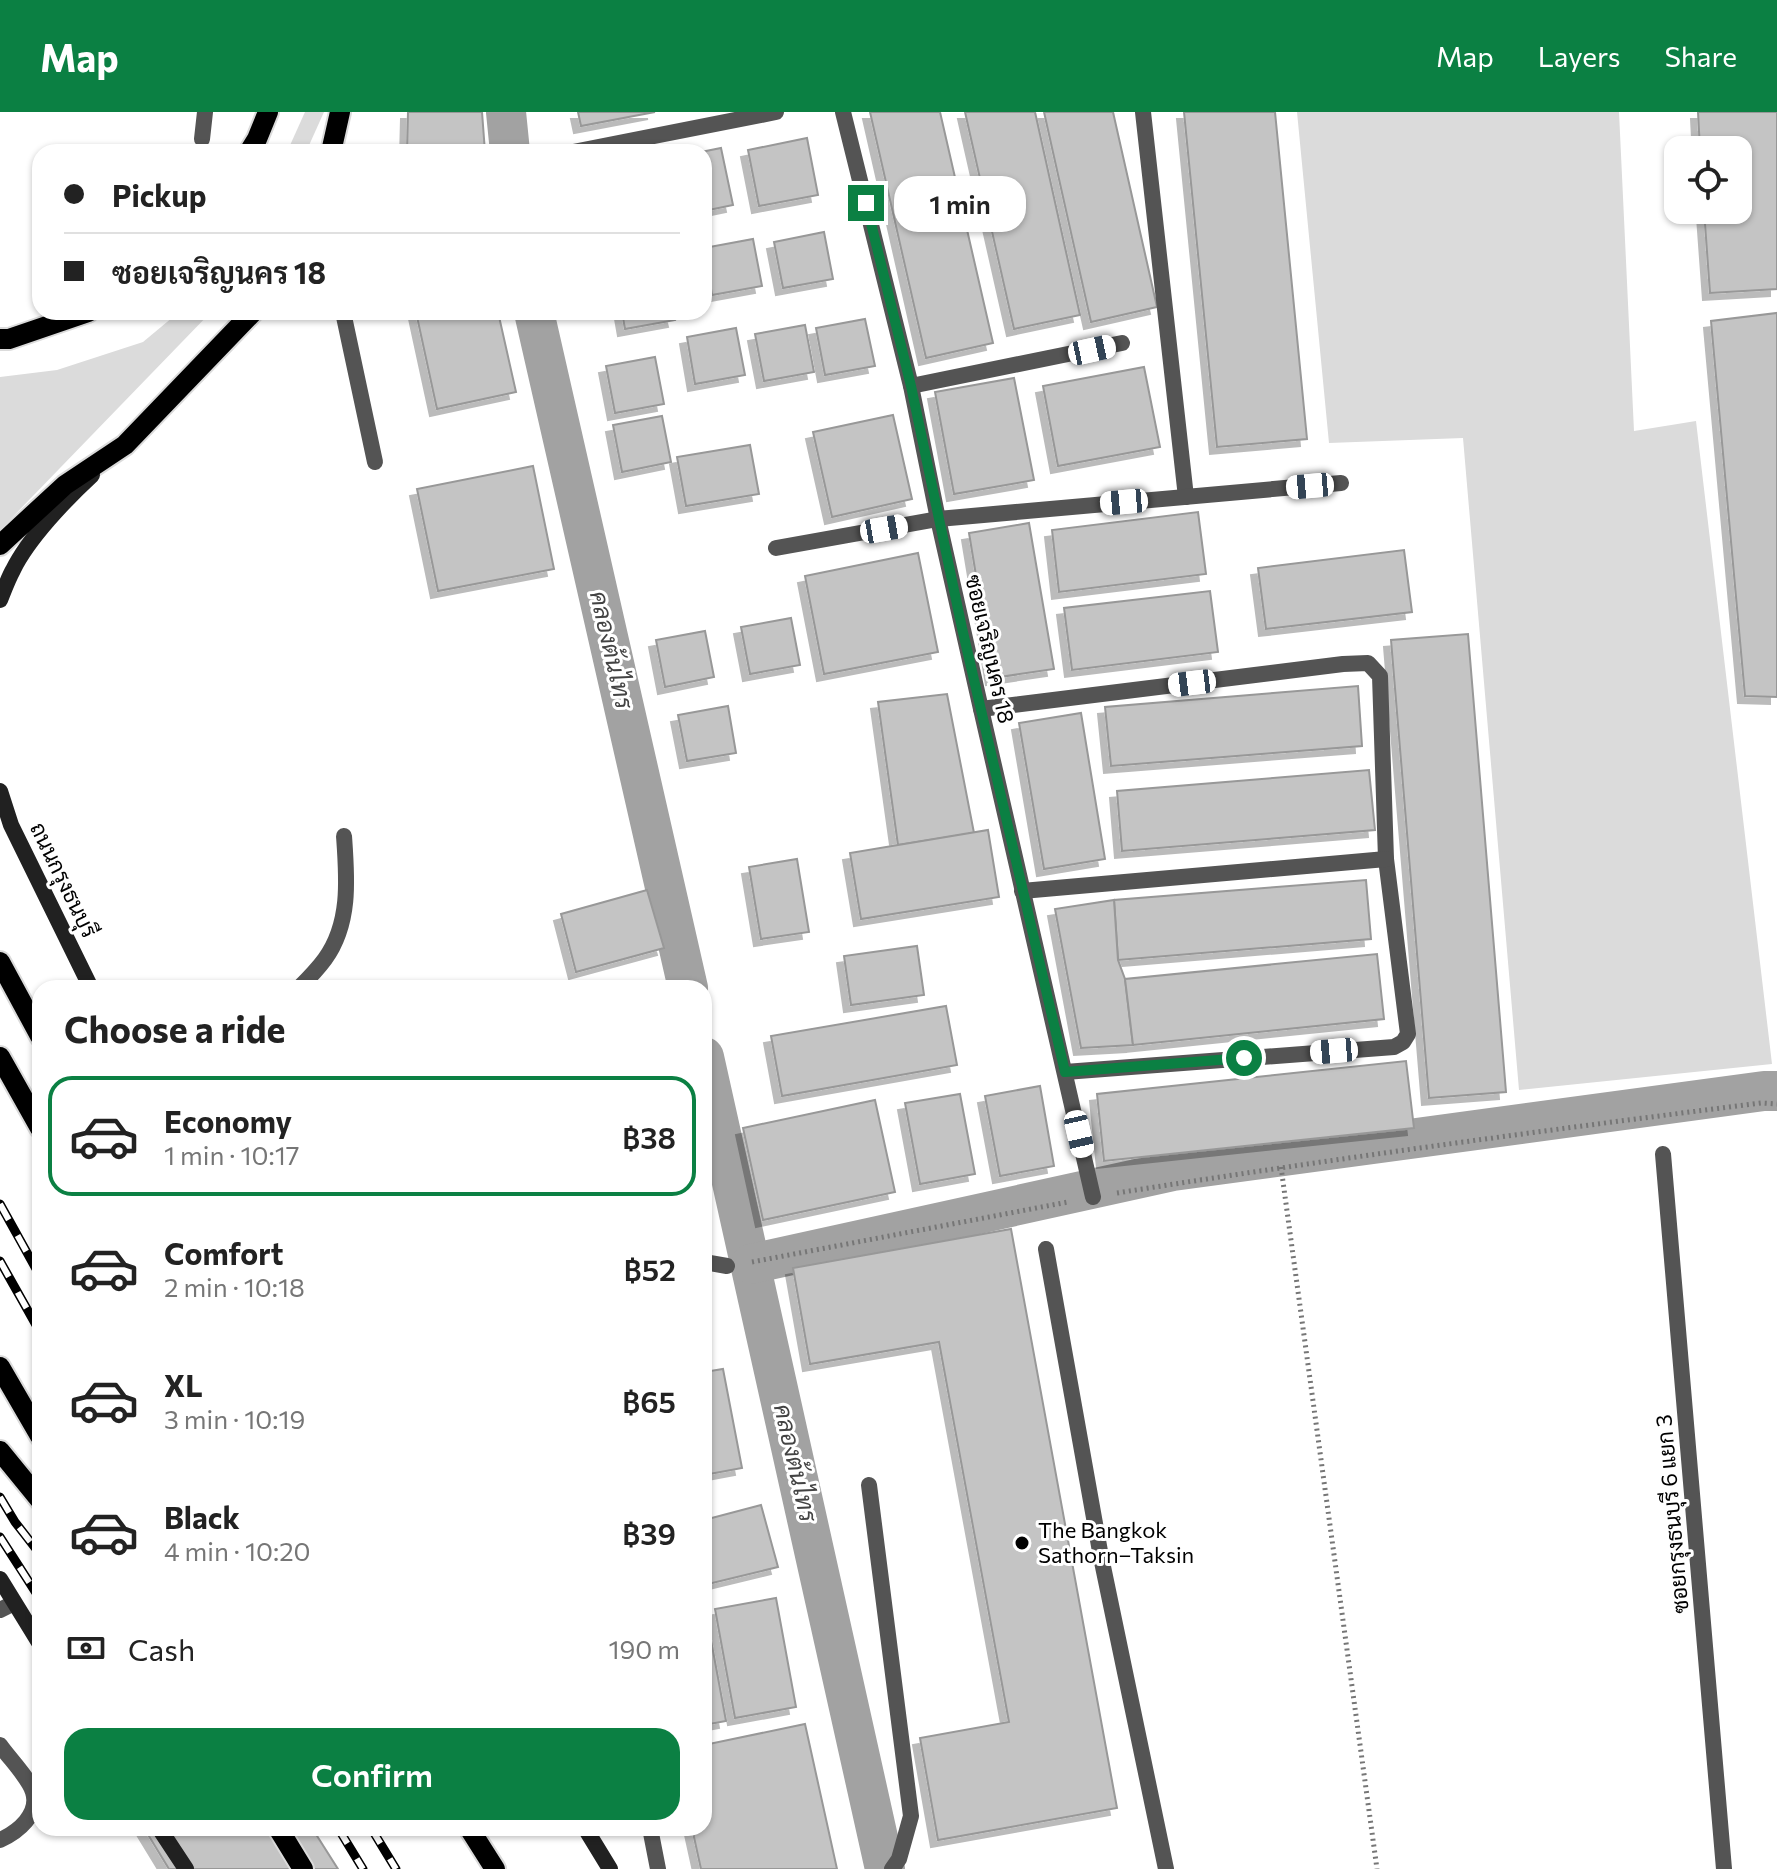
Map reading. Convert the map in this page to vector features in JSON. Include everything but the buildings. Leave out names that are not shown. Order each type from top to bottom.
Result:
[{"type":"main road","points":[[254,144],[268,112]]},
{"type":"main road","points":[[333,144],[340,112]]},
{"type":"main road","points":[[0,339],[9,339],[65,320]]},
{"type":"main road","points":[[0,600],[14,567],[41,528],[245,320]]},
{"type":"main road","points":[[0,545],[65,485],[125,445]]},
{"type":"main road","name":"ถนนกรุงธนบุรี","points":[[0,791],[11,825],[87,980]]},
{"type":"main road","points":[[0,962],[32,1021]]},
{"type":"main road","points":[[0,1057],[32,1114]]},
{"type":"main road","points":[[0,1367],[32,1422]]},
{"type":"main road","points":[[0,1451],[32,1490]]},
{"type":"main road","points":[[0,1579],[7,1607],[32,1635]]},
{"type":"main road","points":[[164,1836],[186,1869]]},
{"type":"main road","points":[[283,1836],[303,1869]]},
{"type":"main road","points":[[474,1836],[497,1869]]},
{"type":"main road","points":[[481,1836],[497,1869]]},
{"type":"main road","points":[[590,1836],[610,1869]]},
{"type":"street","points":[[202,139],[205,112]]},
{"type":"street","points":[[614,144],[776,112]]},
{"type":"street","name":"ซอยเจริญนคร 18","points":[[843,112],[911,386],[938,519],[1093,1197]]},
{"type":"street","points":[[1143,112],[1186,497]]},
{"type":"street","points":[[345,320],[375,462]]},
{"type":"street","points":[[911,386],[1122,343]]},
{"type":"street","points":[[776,548],[938,519],[1341,483]]},
{"type":"street","points":[[981,709],[1343,664],[1368,663],[1380,676],[1386,859],[1408,1034],[1403,1042],[1394,1047],[1065,1072]]},
{"type":"street","points":[[306,980],[326,958],[341,927],[347,888],[344,836]]},
{"type":"street","points":[[1022,891],[1386,859]]},
{"type":"street","name":"ซอยกรุงธนบุรี 6 แยก 3","points":[[1663,1154],[1724,1869]]},
{"type":"street","points":[[1046,1249],[1101,1557],[1166,1869]]},
{"type":"street","points":[[712,1263],[727,1266]]},
{"type":"street","points":[[869,1485],[911,1816],[896,1864]]},
{"type":"street","points":[[0,1745],[32,1792]]},
{"type":"street","points":[[0,1840],[22,1826],[32,1808]]},
{"type":"street","points":[[652,1836],[658,1869]]},
{"type":"path","points":[[727,1266],[1093,1197],[1281,1167],[1673,1114],[1761,1103],[1777,1104]]},
{"type":"path","points":[[1281,1167],[1377,1869]]},
{"type":"shaded area","points":[[305,112],[324,112],[310,144],[291,144]]},
{"type":"shaded area","points":[[1297,112],[1619,112],[1634,431],[1696,421],[1772,1064],[1519,1090],[1463,438],[1329,443]]},
{"type":"shaded area","points":[[169,320],[203,320],[0,530],[0,377],[57,370],[143,342]]},
{"type":"waterway","name":"คลองต้นไทร","points":[[506,112],[509,144]]},
{"type":"waterway","name":"คลองต้นไทร","points":[[536,320],[686,980]]},
{"type":"waterway","points":[[751,1264],[1173,1171],[1777,1091]]},
{"type":"waterway","name":"คลองต้นไทร","points":[[712,1093],[885,1869]]},
{"type":"railway","points":[[0,1204],[32,1262]]},
{"type":"railway","points":[[0,1261],[32,1318]]},
{"type":"railway","points":[[0,1497],[32,1544]]},
{"type":"railway","points":[[0,1537],[32,1587]]},
{"type":"railway","points":[[343,1836],[363,1869]]},
{"type":"railway","points":[[376,1836],[396,1869]]},
{"type":"place","name":"The Bangkok Sathorn–Taksin","points":[[1022,1543]]},
{"type":"route","points":[[866,203],[911,386],[962,628],[1065,1072],[1244,1058]]}]
